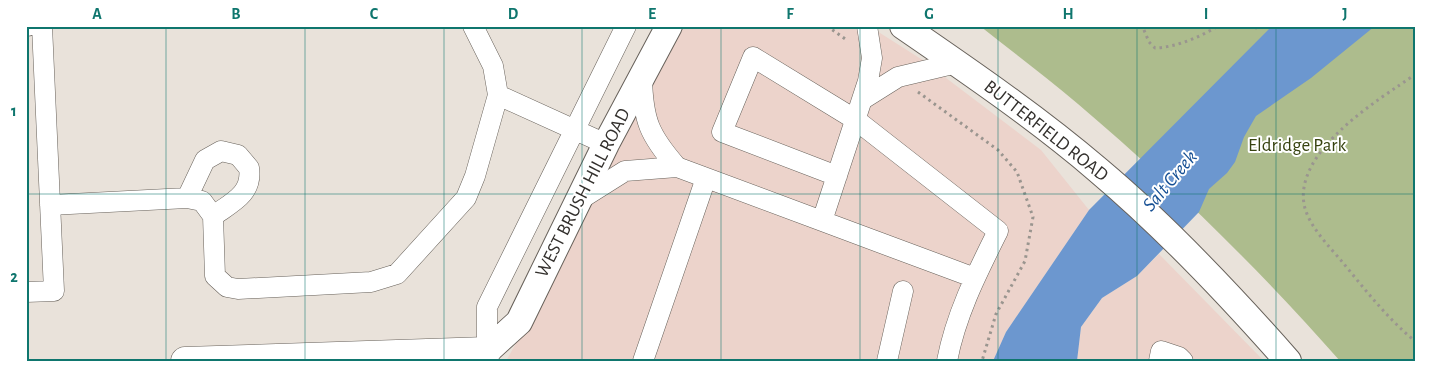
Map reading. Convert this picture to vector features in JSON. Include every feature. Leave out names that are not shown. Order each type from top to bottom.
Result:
[{"type":"highway","points":[[185,361],[484,356]]},
{"type":"main road","name":"WEST BRUSH HILL ROAD","points":[[484,356],[519,322],[606,144],[670,26]]},
{"type":"main road","name":"BUTTERFIELD ROAD","points":[[903,26],[957,63],[1099,170],[1181,246],[1288,361]]},
{"type":"street","points":[[26,292],[54,291],[42,26]]},
{"type":"street","points":[[50,206],[188,198],[202,201],[212,216],[215,276],[227,286],[238,289],[372,282],[397,274],[466,198],[475,176],[498,95],[493,66],[473,26]]},
{"type":"street","name":"WEST BRUSH HILL ROAD","points":[[484,356],[487,307],[626,26]]},
{"type":"street","points":[[822,221],[863,99],[872,58],[867,26]]},
{"type":"street","points":[[837,176],[722,132],[753,57],[856,120],[998,231],[975,278],[952,338],[947,361]]},
{"type":"street","points":[[863,99],[898,77],[957,63]]},
{"type":"street","points":[[642,78],[643,106],[649,128],[662,150],[677,167]]},
{"type":"street","points":[[498,95],[606,144]]},
{"type":"street","points":[[188,198],[205,160],[221,151],[238,155],[249,168],[248,186],[244,194],[212,216]]},
{"type":"street","points":[[577,202],[625,171],[677,167],[975,278]]},
{"type":"street","points":[[643,361],[706,178]]},
{"type":"street","points":[[886,361],[903,291]]},
{"type":"street","points":[[1159,361],[1161,351],[1179,356],[1183,361]]},
{"type":"path","points":[[827,26],[872,58]]},
{"type":"path","points":[[1144,30],[1149,42],[1155,48],[1163,48],[1202,36],[1218,26]]},
{"type":"path","points":[[1416,74],[1329,141],[1314,161],[1305,184],[1304,204],[1310,220],[1326,243],[1394,324],[1416,342]]},
{"type":"path","points":[[898,77],[998,150],[1017,172],[1033,217],[1025,261],[996,314],[982,361]]},
{"type":"shaded area","points":[[676,26],[869,26],[921,59],[1041,150],[1089,210],[1006,332],[993,361],[506,361],[540,301]]},
{"type":"shaded area","points":[[1159,254],[1264,361],[1077,361],[1081,327],[1102,298],[1137,276]]},
{"type":"green space","name":"Eldridge Park","points":[[980,26],[1416,26],[1416,361],[1340,361],[1246,260],[1147,165],[1042,74]]},
{"type":"water","name":"Salt Creek","points":[[1272,26],[1375,26],[1311,78],[1256,116],[1244,137],[1235,162],[1227,173],[1209,189],[1199,212],[1137,276],[1102,298],[1081,327],[1077,361],[993,361],[1006,332],[1089,210]]}]
